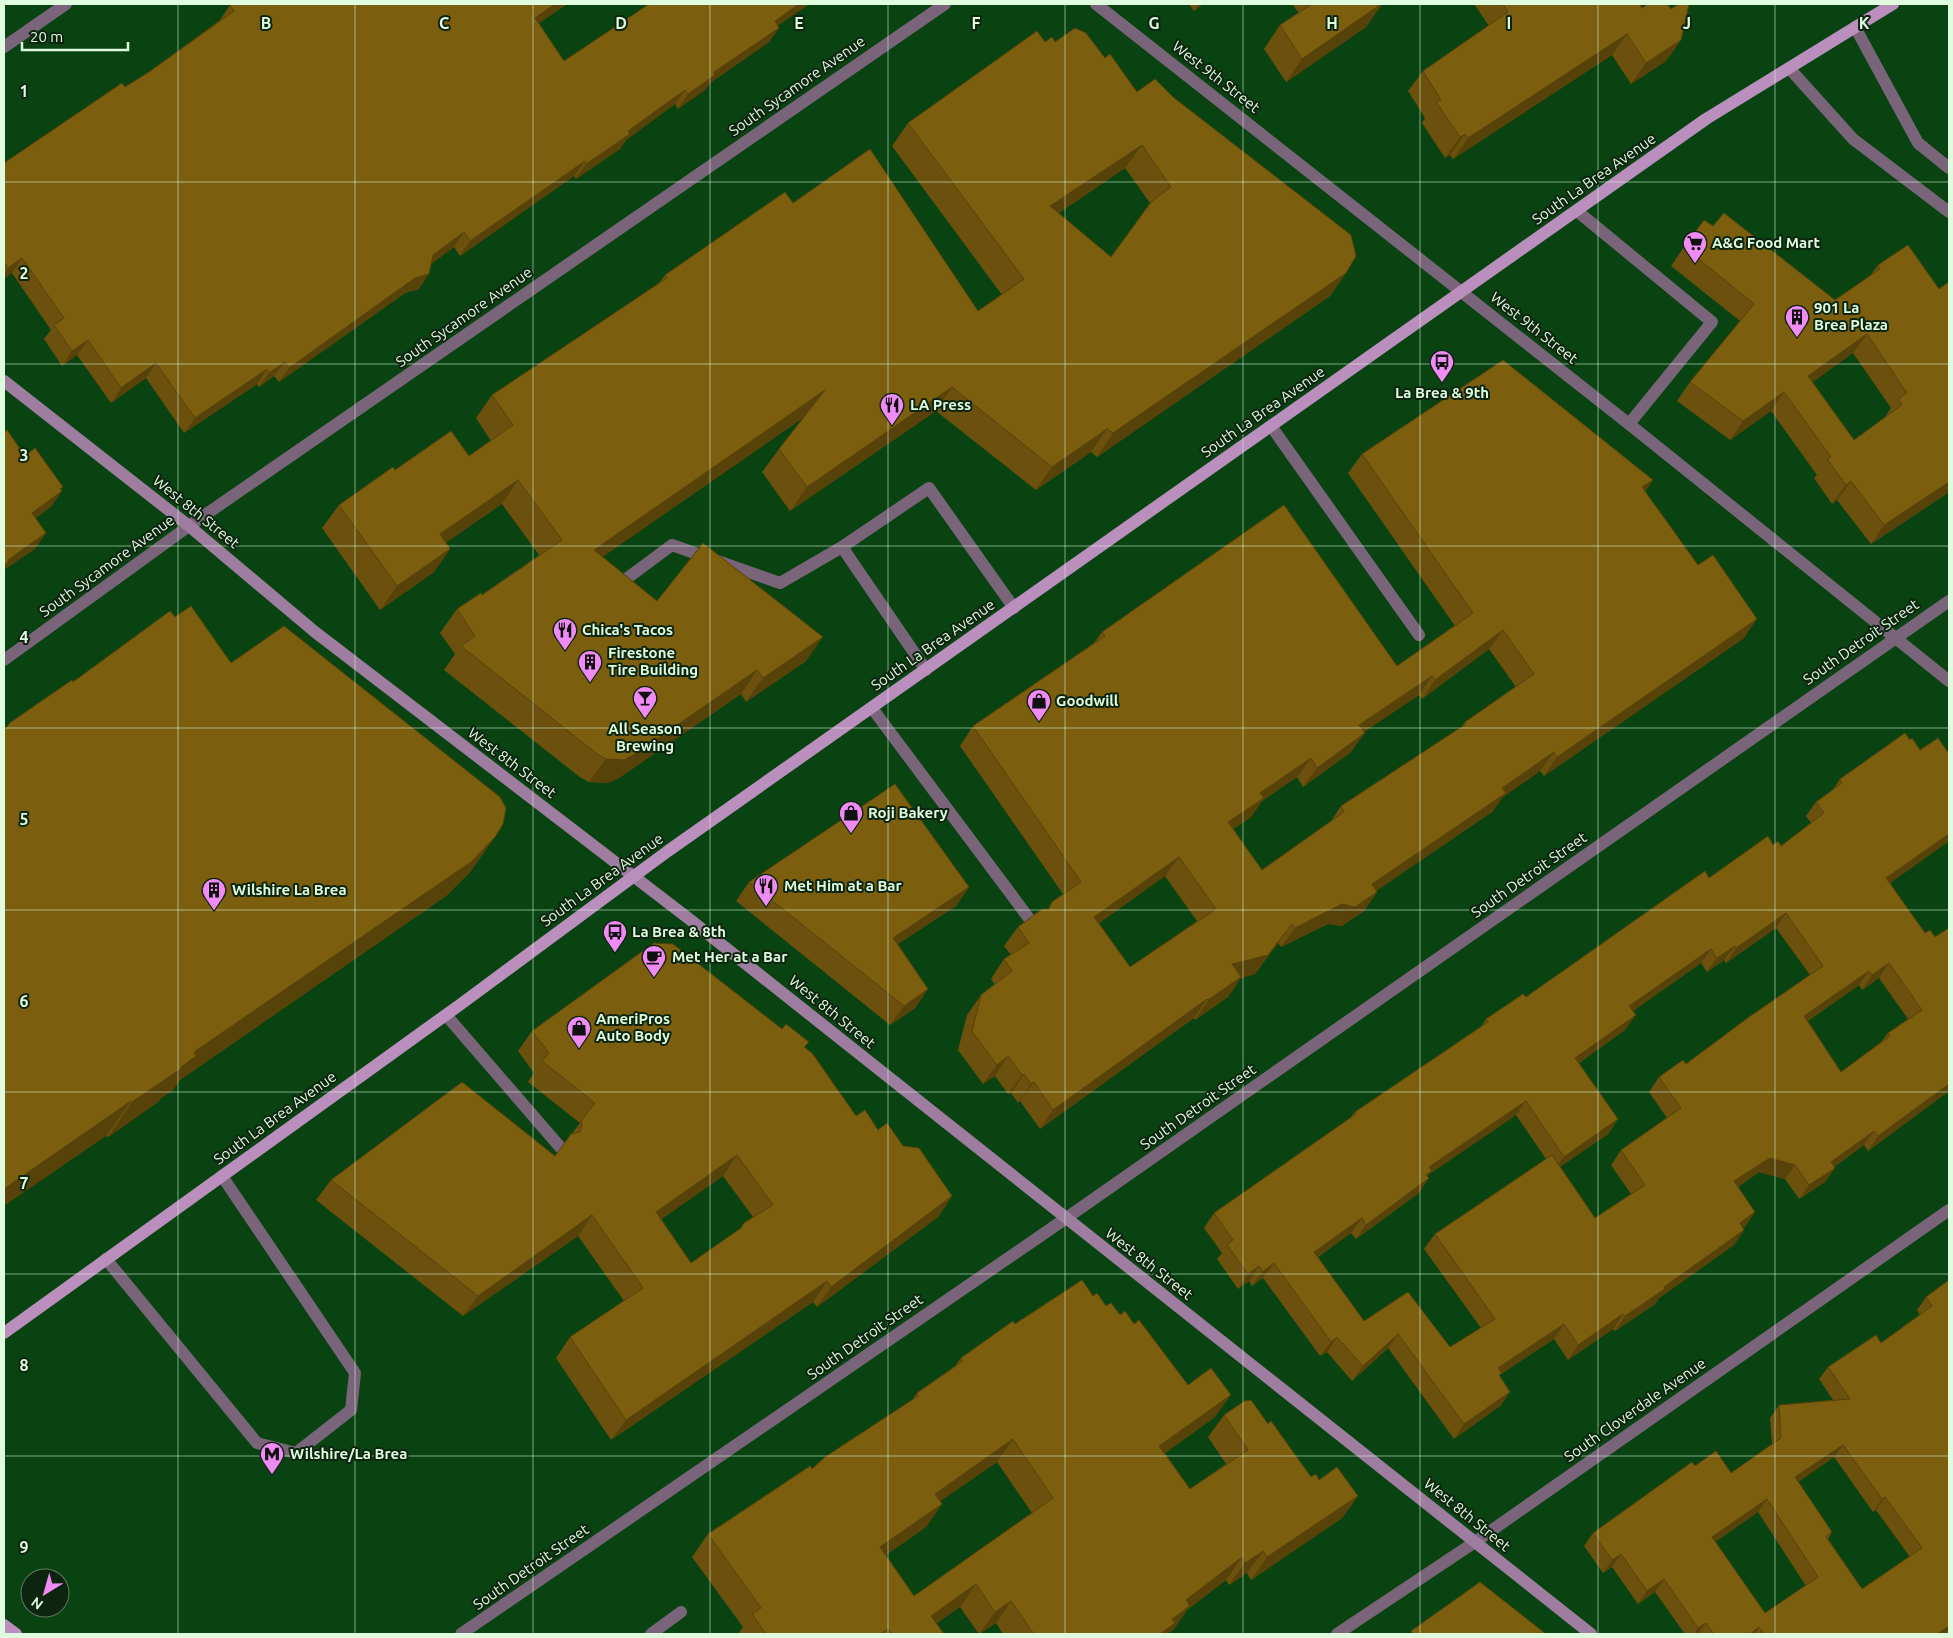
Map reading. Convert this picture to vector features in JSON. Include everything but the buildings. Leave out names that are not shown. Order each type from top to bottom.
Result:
[{"type":"main road","name":"South La Brea Avenue","points":[[4,1333],[446,1015],[634,876],[1706,119],[1893,4]]},
{"type":"main road","points":[[4,1625],[16,1634]]},
{"type":"street","points":[[4,47],[66,4]]},
{"type":"street","name":"South Sycamore Avenue","points":[[4,660],[189,526],[946,4]]},
{"type":"street","name":"West 9th Street","points":[[1096,4],[1630,424],[1949,681]]},
{"type":"street","points":[[1855,27],[1918,143],[1949,168]]},
{"type":"street","points":[[1789,68],[1853,139],[1949,212]]},
{"type":"street","points":[[1577,211],[1712,322],[1630,424]]},
{"type":"street","name":"West 8th Street","points":[[4,380],[189,526],[315,632],[634,876],[1591,1634]]},
{"type":"street","points":[[1271,426],[1419,634]]},
{"type":"street","points":[[618,585],[672,545],[780,583],[842,547],[929,488],[1014,608]]},
{"type":"street","points":[[842,547],[926,670]]},
{"type":"street","name":"South Detroit Street","points":[[461,1634],[1065,1219],[1949,601]]},
{"type":"street","points":[[872,708],[1031,921]]},
{"type":"street","points":[[446,1015],[560,1147]]},
{"type":"street","points":[[106,1259],[257,1443],[296,1453],[351,1410],[355,1373],[222,1176]]},
{"type":"street","name":"South Cloverdale Avenue","points":[[1337,1634],[1475,1542],[1949,1210]]},
{"type":"street","points":[[652,1634],[681,1612]]},
{"type":"place","name":"A&G Food Mart","points":[[1695,264]]},
{"type":"place","name":"901 La Brea Plaza","points":[[1797,338]]},
{"type":"place","name":"La Brea & 9th","points":[[1442,383]]},
{"type":"place","name":"LA Press","points":[[892,426]]},
{"type":"place","name":"Chica's Tacos","points":[[565,651]]},
{"type":"place","name":"Firestone Tire Building","points":[[590,683]]},
{"type":"place","name":"All Season Brewing","points":[[645,719]]},
{"type":"place","name":"Goodwill","points":[[1039,722]]},
{"type":"place","name":"Roji Bakery","points":[[851,834]]},
{"type":"place","name":"Met Him at a Bar","points":[[766,907]]},
{"type":"place","name":"Wilshire La Brea","points":[[214,911]]},
{"type":"place","name":"La Brea & 8th","points":[[615,953]]},
{"type":"place","name":"Met Her at a Bar","points":[[654,978]]},
{"type":"place","name":"AmeriPros Auto Body","points":[[579,1049]]},
{"type":"place","name":"Wilshire/La Brea","points":[[272,1475]]}]
